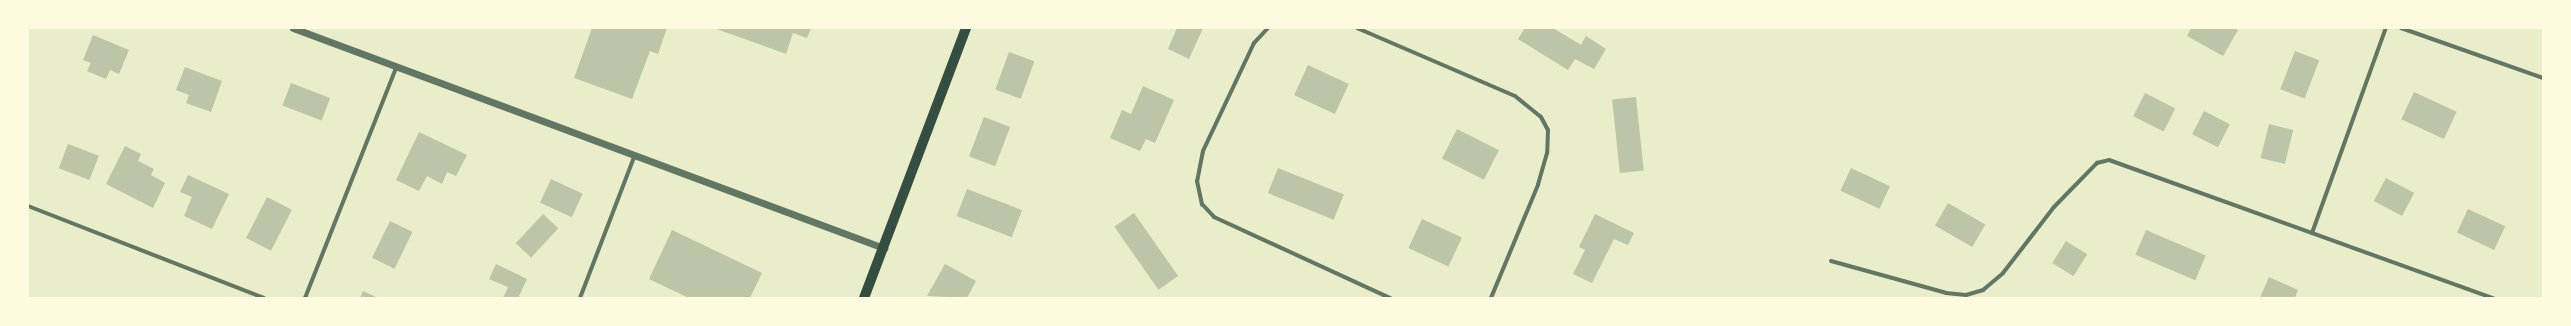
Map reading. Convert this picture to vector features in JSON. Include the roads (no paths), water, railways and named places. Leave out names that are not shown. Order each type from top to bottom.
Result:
[{"type":"main road","points":[[864,298],[966,28]]},
{"type":"street","points":[[293,28],[634,157],[884,248]]},
{"type":"street","points":[[1268,28],[1254,43],[1203,151],[1196,181],[1202,204],[1214,217],[1390,298]]},
{"type":"street","points":[[1357,28],[1515,96],[1544,124],[1547,153],[1538,185],[1491,298]]},
{"type":"street","points":[[2312,233],[2386,28]]},
{"type":"street","points":[[2401,28],[2543,78]]},
{"type":"street","points":[[305,298],[396,68]]},
{"type":"street","points":[[580,298],[634,157]]},
{"type":"street","points":[[1831,261],[1946,293],[1966,295],[1983,290],[2003,272],[2054,207],[2091,169],[2109,160],[2493,298]]},
{"type":"street","points":[[28,206],[264,298]]}]
